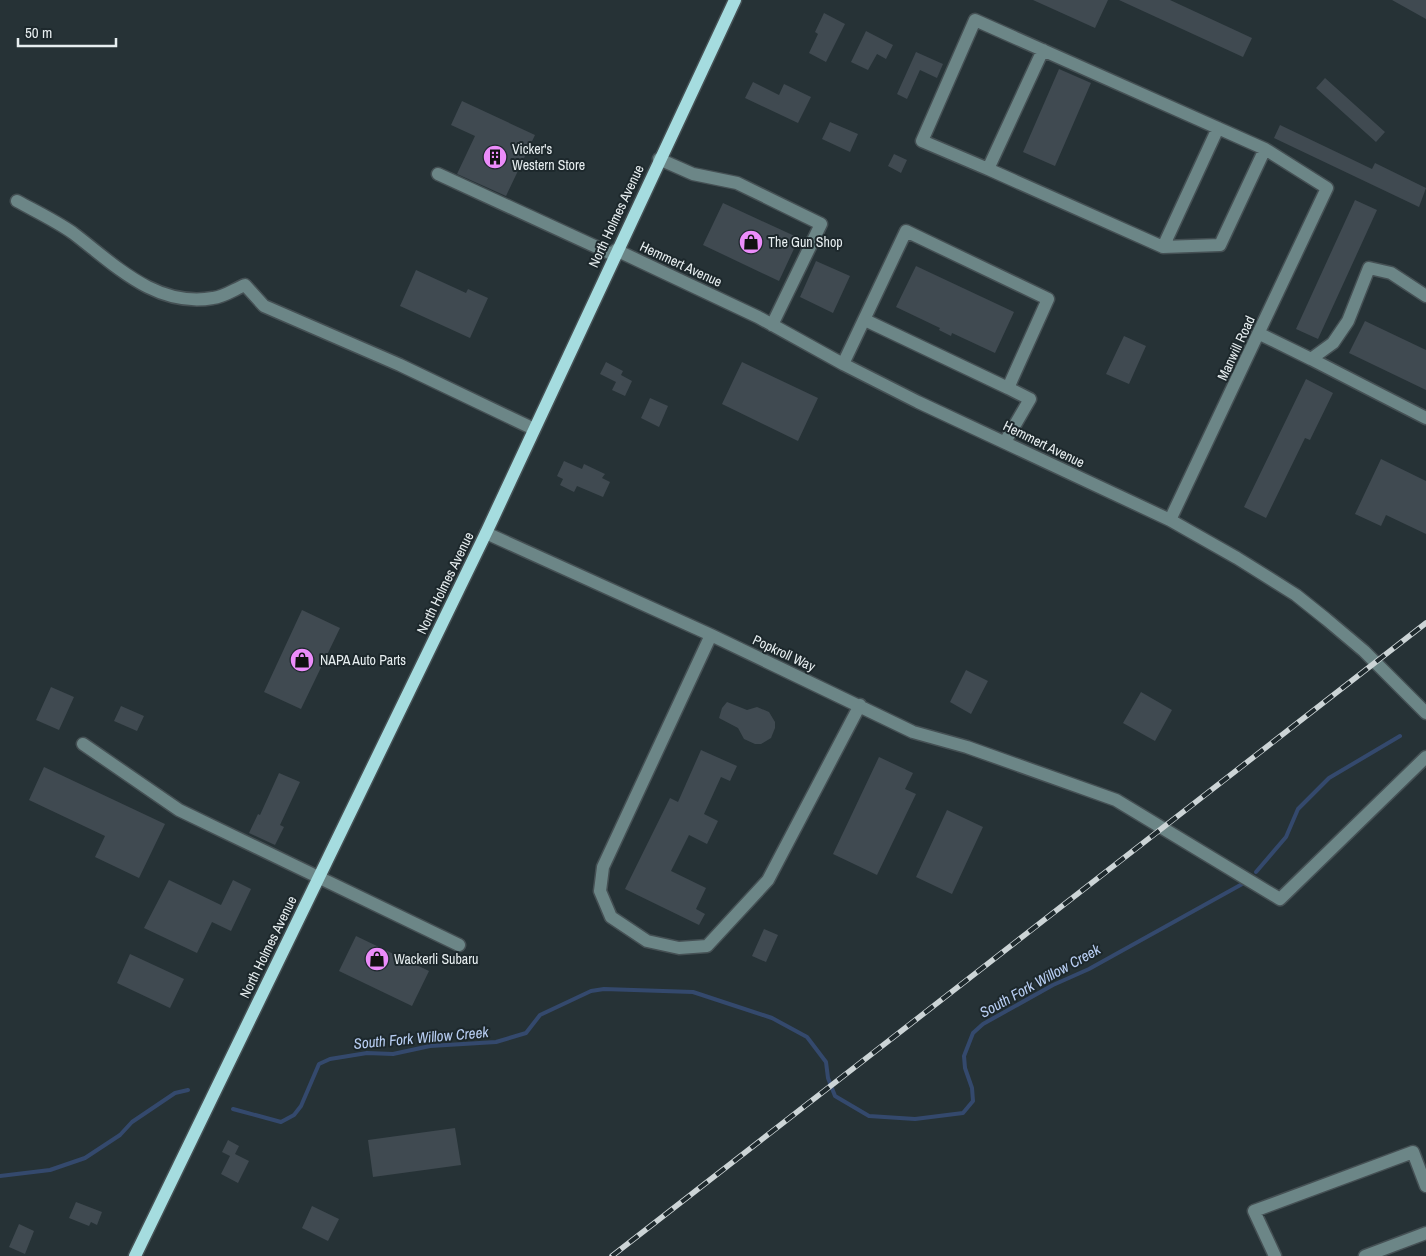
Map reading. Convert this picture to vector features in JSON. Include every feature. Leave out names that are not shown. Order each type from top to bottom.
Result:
[{"type":"main road","name":"North Holmes Avenue","points":[[135,1256],[486,533],[615,252],[735,0]]},
{"type":"street","points":[[975,20],[1218,128],[1265,149],[1220,244],[1163,247],[922,141],[975,20]]},
{"type":"street","points":[[988,169],[1043,50]]},
{"type":"street","points":[[1163,247],[1218,128]]},
{"type":"street","name":"Manwill Road","points":[[1170,520],[1260,334],[1327,188],[1265,149]]},
{"type":"street","points":[[659,159],[693,174],[738,184],[821,224],[772,325]]},
{"type":"street","name":"Hemmert Avenue","points":[[438,174],[615,252],[772,325],[843,364],[1170,520],[1296,595],[1364,651],[1426,713]]},
{"type":"street","points":[[17,201],[71,232],[134,282],[165,294],[191,300],[215,298],[245,285],[264,306],[400,365],[534,429]]},
{"type":"street","points":[[843,364],[906,231],[1048,299],[1008,388]]},
{"type":"street","points":[[1311,359],[1333,343],[1348,321],[1369,268],[1391,273],[1426,296]]},
{"type":"street","points":[[865,320],[1030,399],[1005,442]]},
{"type":"street","points":[[1260,334],[1426,418]]},
{"type":"street","name":"Popkroll Way","points":[[486,533],[711,635],[913,732],[967,747],[1116,800],[1280,898],[1426,756]]},
{"type":"street","points":[[711,635],[604,867],[600,891],[611,917],[647,942],[679,948],[707,946],[768,880],[860,705]]},
{"type":"street","points":[[83,744],[179,810],[459,944]]},
{"type":"street","points":[[1275,1256],[1254,1211],[1413,1152],[1426,1186]]},
{"type":"street","points":[[1365,1256],[1426,1233]]},
{"type":"building","points":[[1033,0],[1108,0],[1095,28]]},
{"type":"building","points":[[1119,0],[1170,0],[1252,38],[1243,57]]},
{"type":"building","points":[[1392,0],[1426,0],[1426,19]]},
{"type":"building","points":[[824,13],[845,24],[826,62],[809,53],[818,34],[815,32]]},
{"type":"building","points":[[866,31],[893,45],[886,59],[877,54],[868,70],[851,62]]},
{"type":"building","points":[[916,52],[943,64],[937,78],[920,70],[907,99],[897,94]]},
{"type":"building","points":[[1059,69],[1091,83],[1055,166],[1023,152]]},
{"type":"building","points":[[1325,78],[1385,132],[1376,142],[1316,88]]},
{"type":"building","points":[[753,82],[779,95],[784,84],[811,97],[798,123],[745,98]]},
{"type":"building","name":"Vicker's Western Store","points":[[462,101],[535,135],[506,196],[457,174],[475,136],[451,125]]},
{"type":"building","points":[[830,122],[858,134],[850,152],[822,139]]},
{"type":"building","points":[[1280,125],[1372,169],[1375,163],[1426,188],[1419,207],[1274,138]]},
{"type":"building","points":[[894,154],[907,160],[901,173],[888,166]]},
{"type":"building","points":[[1355,200],[1377,210],[1318,339],[1296,329]]},
{"type":"building","name":"The Gun Shop","points":[[723,203],[799,238],[779,281],[703,245]]},
{"type":"building","points":[[816,261],[850,276],[833,313],[800,297]]},
{"type":"building","points":[[916,266],[1014,312],[995,353],[952,333],[951,336],[939,330],[940,328],[896,307]]},
{"type":"building","points":[[416,270],[466,293],[468,289],[488,298],[470,338],[400,306]]},
{"type":"building","points":[[1365,321],[1426,350],[1426,390],[1349,353]]},
{"type":"building","points":[[1124,336],[1146,346],[1129,384],[1106,374]]},
{"type":"building","points":[[606,362],[623,371],[621,375],[632,381],[625,396],[612,390],[616,382],[600,374]]},
{"type":"building","points":[[742,362],[818,398],[798,441],[722,404]]},
{"type":"building","points":[[1306,379],[1333,393],[1310,440],[1305,438],[1266,518],[1244,507]]},
{"type":"building","points":[[650,398],[668,406],[659,427],[641,418]]},
{"type":"building","points":[[1381,459],[1426,481],[1426,534],[1386,515],[1381,526],[1355,514]]},
{"type":"building","points":[[564,461],[582,469],[584,464],[605,474],[602,478],[610,482],[603,497],[577,486],[574,492],[560,485],[563,479],[557,476]]},
{"type":"building","name":"NAPA Auto Parts","points":[[302,610],[340,628],[301,709],[264,692]]},
{"type":"building","points":[[966,670],[988,681],[971,714],[950,702]]},
{"type":"building","points":[[51,687],[74,697],[59,730],[36,720]]},
{"type":"building","points":[[1141,692],[1172,710],[1155,741],[1123,723]]},
{"type":"building","points":[[727,702],[747,710],[757,707],[769,712],[775,722],[771,738],[761,744],[755,744],[744,739],[738,728],[719,718],[722,708]]},
{"type":"building","points":[[121,706],[144,716],[137,731],[114,721]]},
{"type":"building","points":[[701,750],[737,766],[730,781],[721,777],[704,814],[718,821],[707,844],[689,835],[671,871],[706,888],[696,909],[705,914],[699,925],[625,889],[670,798],[678,802]]},
{"type":"building","points":[[879,757],[913,773],[905,789],[916,794],[877,875],[833,854]]},
{"type":"building","points":[[44,767],[165,824],[139,878],[95,857],[105,836],[29,800]]},
{"type":"building","points":[[279,773],[300,782],[280,825],[284,827],[275,845],[249,833],[258,814],[260,815]]},
{"type":"building","points":[[947,810],[983,827],[952,894],[916,877]]},
{"type":"building","points":[[169,880],[221,905],[233,880],[251,889],[231,931],[212,922],[197,953],[144,928]]},
{"type":"building","points":[[764,929],[778,935],[766,962],[752,956]]},
{"type":"building","points":[[356,936],[429,971],[412,1006],[339,971]]},
{"type":"building","points":[[130,954],[184,979],[170,1008],[117,983]]},
{"type":"building","points":[[455,1128],[461,1165],[373,1177],[368,1140]]},
{"type":"building","points":[[228,1140],[239,1146],[235,1154],[249,1161],[238,1183],[221,1174],[230,1156],[222,1152]]},
{"type":"building","points":[[76,1202],[102,1212],[97,1225],[91,1222],[89,1226],[69,1218]]},
{"type":"building","points":[[312,1206],[339,1219],[328,1241],[302,1228]]},
{"type":"building","points":[[19,1224],[34,1231],[25,1254],[9,1247]]},
{"type":"waterway","name":"South Fork Willow Creek","points":[[1256,872],[1286,837],[1298,809],[1329,778],[1400,736]]},
{"type":"waterway","name":"South Fork Willow Creek","points":[[233,1109],[281,1122],[294,1115],[301,1106],[319,1064],[330,1059],[367,1053],[393,1054],[430,1046],[496,1042],[526,1033],[540,1015],[591,991],[604,989],[693,992],[772,1018],[807,1037],[826,1062],[828,1078],[835,1096],[869,1116],[915,1119],[963,1113],[973,1101],[972,1088],[965,1068],[964,1056],[973,1033],[983,1024],[1053,985],[1089,969],[1244,883]]},
{"type":"waterway","name":"South Fork Willow Creek","points":[[0,1176],[50,1170],[85,1158],[120,1135],[132,1122],[175,1093],[188,1090]]},
{"type":"railway","points":[[612,1256],[1426,623]]},
{"type":"place","name":"Vicker's Western Store","points":[[495,157]]},
{"type":"place","name":"The Gun Shop","points":[[751,242]]},
{"type":"place","name":"NAPA Auto Parts","points":[[302,660]]},
{"type":"place","name":"Wackerli Subaru","points":[[377,959]]}]
